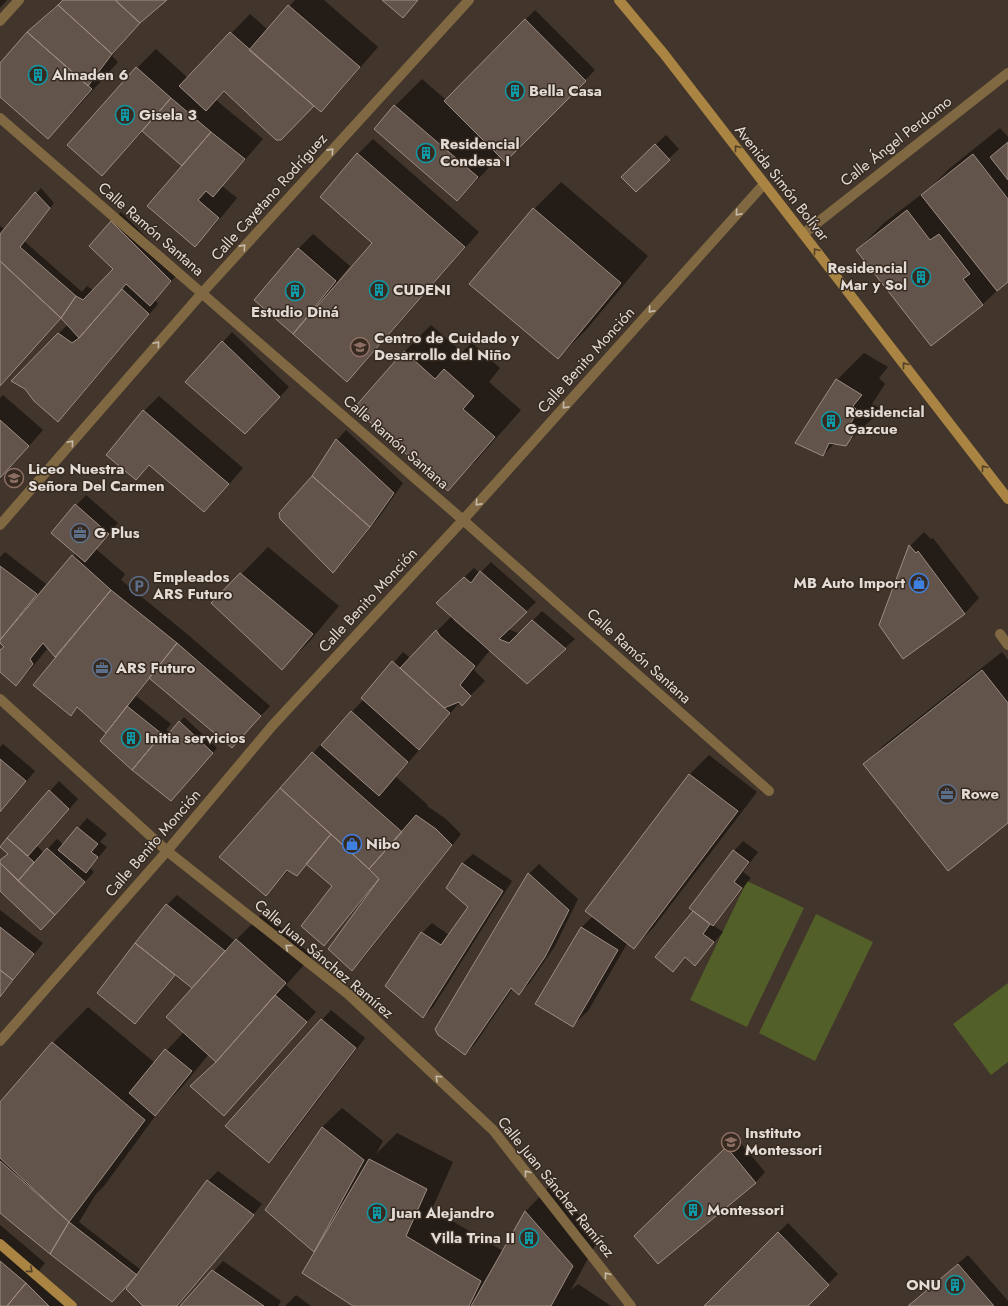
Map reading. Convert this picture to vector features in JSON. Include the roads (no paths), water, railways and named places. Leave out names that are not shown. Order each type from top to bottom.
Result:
[{"type":"main road","name":"Avenida Simón Bolívar","points":[[618,1],[664,54],[1008,499]]},
{"type":"main road","points":[[0,1244],[72,1306]]},
{"type":"street","points":[[0,21],[19,0]]},
{"type":"street","name":"Calle Cayetano Rodríguez","points":[[0,525],[202,293],[469,0]]},
{"type":"street","name":"Calle Ángel Perdomo","points":[[803,234],[1008,72]]},
{"type":"street","name":"Calle Ramón Santana","points":[[0,118],[463,520],[769,791]]},
{"type":"street","name":"Calle Benito Monción","points":[[0,1041],[167,851],[272,726],[463,520],[764,184]]},
{"type":"street","points":[[1000,634],[1008,645]]},
{"type":"street","name":"Calle Juan Sánchez Ramírez","points":[[0,699],[167,851],[348,994],[493,1130],[631,1306]]},
{"type":"place","name":"Almaden 6","points":[[38,75]]},
{"type":"place","name":"Bella Casa","points":[[515,91]]},
{"type":"place","name":"Gisela 3","points":[[125,115]]},
{"type":"place","name":"Residencial Condesa I","points":[[426,153]]},
{"type":"place","name":"Residencial Mar y Sol","points":[[921,277]]},
{"type":"place","name":"CUDENI","points":[[379,290]]},
{"type":"place","name":"Estudio Diná","points":[[295,291]]},
{"type":"place","name":"Centro de Cuidado y Desarrollo del Niño","points":[[360,347]]},
{"type":"place","name":"Residencial Gazcue","points":[[831,421]]},
{"type":"place","name":"Liceo Nuestra Señora Del Carmen","points":[[14,478]]},
{"type":"place","name":"G Plus","points":[[80,533]]},
{"type":"place","name":"MB Auto Import","points":[[919,583]]},
{"type":"place","name":"Empleados ARS Futuro","points":[[139,586]]},
{"type":"place","name":"ARS Futuro","points":[[102,668]]},
{"type":"place","name":"Initia servicios","points":[[131,738]]},
{"type":"place","name":"Rowe","points":[[947,794]]},
{"type":"place","name":"Nibo","points":[[352,844]]},
{"type":"place","name":"Instituto Montessori","points":[[731,1142]]},
{"type":"place","name":"Montessori","points":[[693,1210]]},
{"type":"place","name":"Juan Alejandro","points":[[377,1213]]},
{"type":"place","name":"Villa Trina II","points":[[529,1238]]},
{"type":"place","name":"ONU","points":[[955,1285]]}]
